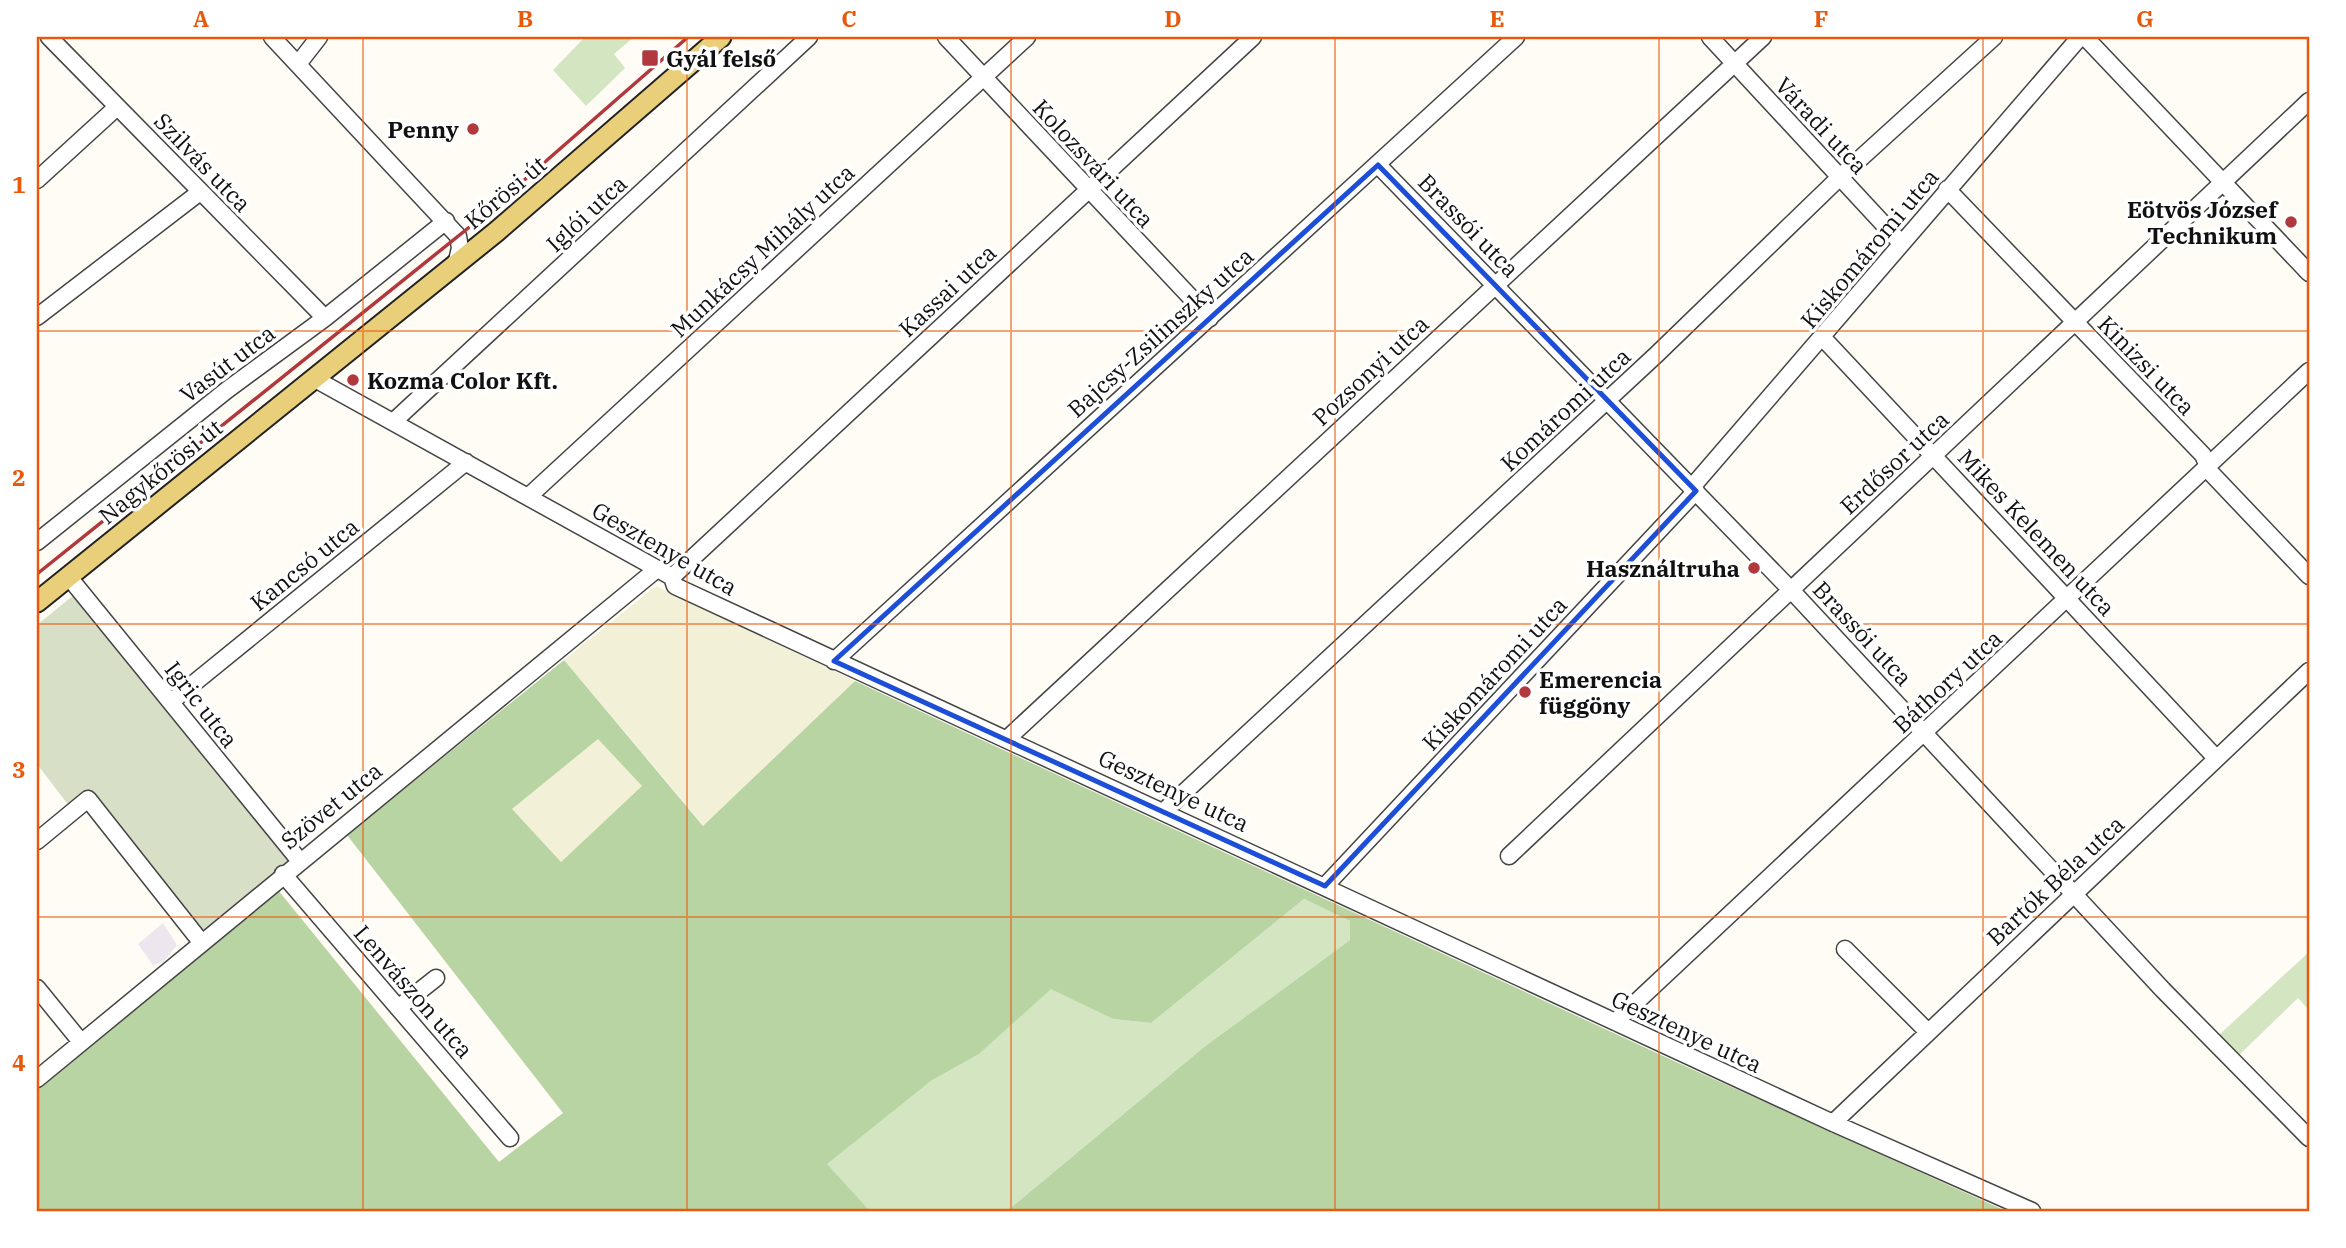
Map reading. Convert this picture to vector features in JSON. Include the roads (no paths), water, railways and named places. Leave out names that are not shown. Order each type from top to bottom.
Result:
[{"type":"main road","name":"Kőrösi út","points":[[315,379],[488,239],[721,37]]},
{"type":"main road","name":"Nagykőrösi út","points":[[37,602],[315,379]]},
{"type":"street","name":"Szilvás utca","points":[[49,37],[325,318]]},
{"type":"street","points":[[272,37],[446,221],[458,236],[460,248],[456,265]]},
{"type":"street","points":[[298,64],[318,37]]},
{"type":"street","name":"Iglói utca","points":[[393,422],[809,37]]},
{"type":"street","name":"Kolozsvári utca","points":[[946,37],[1210,318]]},
{"type":"street","name":"Munkácsy Mihály utca","points":[[528,497],[1027,37]]},
{"type":"street","name":"Kassai utca","points":[[672,577],[1086,189],[1253,37]]},
{"type":"street","name":"Bajcsy-Zsilinszky utca","points":[[834,661],[1516,37]]},
{"type":"street","name":"Váradi utca","points":[[1710,37],[1901,243]]},
{"type":"street","name":"Pozsonyi utca","points":[[1008,738],[1763,37]]},
{"type":"street","name":"Komáromi utca","points":[[1164,811],[1608,400],[1840,177],[1994,37]]},
{"type":"street","points":[[2082,37],[2309,274]]},
{"type":"street","name":"Kiskomáromi utca","points":[[1325,886],[1694,489],[1947,189],[2082,37]]},
{"type":"street","name":"Erdősor utca","points":[[1509,856],[2309,101]]},
{"type":"street","points":[[37,180],[117,107]]},
{"type":"street","name":"Brassói utca","points":[[1378,165],[1792,591],[2163,990],[2309,1138]]},
{"type":"street","name":"Kinizsi utca","points":[[1947,189],[2203,455],[2209,467],[2309,576]]},
{"type":"street","points":[[37,317],[200,192]]},
{"type":"street","name":"Vasút utca","points":[[37,542],[227,390],[325,318],[446,221]]},
{"type":"street","points":[[458,236],[488,239]]},
{"type":"street","name":"Mikes Kelemen utca","points":[[1823,338],[2216,758]]},
{"type":"street","name":"Báthory utca","points":[[1615,1022],[2309,371]]},
{"type":"street","name":"Gesztenye utca","points":[[315,379],[672,577],[675,586],[834,661],[1008,738],[1833,1123],[2032,1211]]},
{"type":"street","points":[[448,476],[450,453]]},
{"type":"street","name":"Kancsó utca","points":[[172,701],[466,462]]},
{"type":"street","name":"Szövet utca","points":[[37,1079],[299,860],[657,569]]},
{"type":"street","name":"Igric utca","points":[[68,576],[299,860]]},
{"type":"street","name":"Bartók Béla utca","points":[[1833,1123],[2309,671]]},
{"type":"street","points":[[37,841],[88,799],[201,942]]},
{"type":"street","name":"Lenvászon utca","points":[[283,874],[510,1138]]},
{"type":"street","points":[[1845,949],[1927,1031]]},
{"type":"street","points":[[398,1008],[436,978]]},
{"type":"street","points":[[37,988],[81,1042]]},
{"type":"railway","points":[[37,574],[482,217],[688,37]]},
{"type":"place","name":"Gyál felső","points":[[650,58]]},
{"type":"place","name":"Penny","points":[[473,129]]},
{"type":"place","name":"Eötvös József Technikum","points":[[2291,222]]},
{"type":"place","name":"Kozma Color Kft.","points":[[353,380]]},
{"type":"place","name":"Használtruha","points":[[1754,568]]},
{"type":"place","name":"Emerencia függöny","points":[[1525,692]]}]
